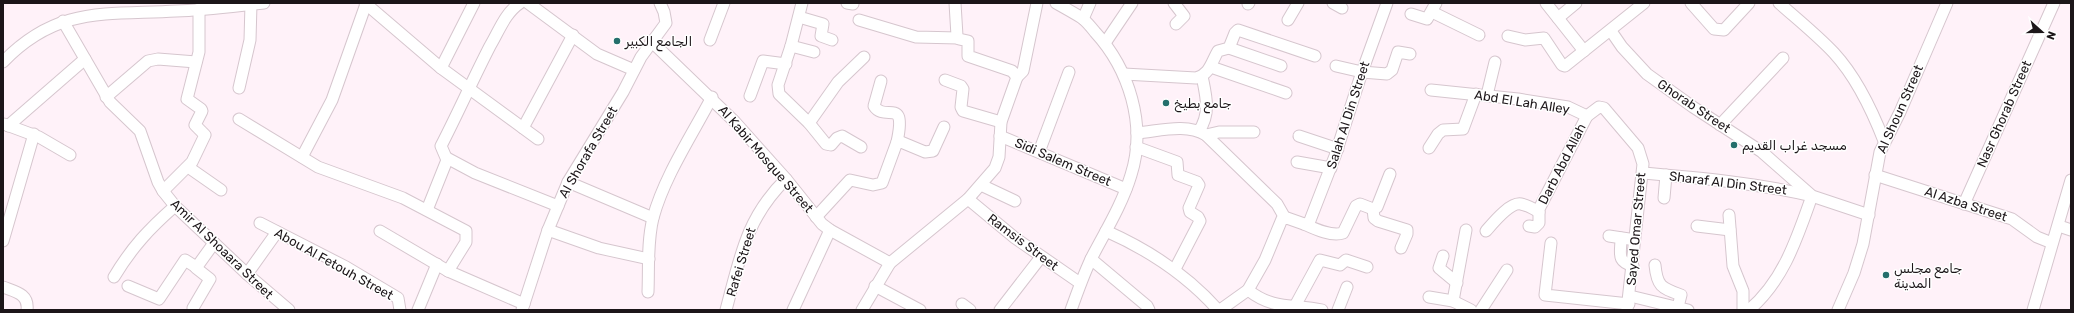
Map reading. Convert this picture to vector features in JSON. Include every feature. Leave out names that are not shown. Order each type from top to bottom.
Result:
[{"type":"street","points":[[3,62],[34,35],[63,21],[83,16],[179,7],[200,9],[264,3]]},
{"type":"street","points":[[441,68],[474,3]]},
{"type":"street","points":[[520,3],[513,8],[504,20],[468,88],[441,146],[441,150],[447,158],[475,173],[558,206]]},
{"type":"street","points":[[528,3],[597,54],[634,70]]},
{"type":"street","name":"Al Shorafa Street","points":[[523,307],[548,230],[568,182],[651,41],[666,23],[664,12],[660,3]]},
{"type":"street","points":[[710,40],[724,3]]},
{"type":"street","points":[[802,3],[786,64],[778,86],[779,94],[828,145],[839,136],[842,136],[861,147]]},
{"type":"street","points":[[955,3],[958,38]]},
{"type":"street","points":[[862,310],[890,263],[968,199],[995,168],[999,156],[1001,122],[1017,77],[1023,71],[1037,3]]},
{"type":"street","points":[[1056,3],[1083,19],[1105,43],[1124,74],[1133,102],[1138,133],[1132,174],[1080,283],[1070,310]]},
{"type":"street","points":[[1083,19],[1090,3]]},
{"type":"street","points":[[1105,43],[1132,3]]},
{"type":"street","points":[[1174,3],[1184,16],[1176,24]]},
{"type":"street","points":[[1288,20],[1298,3]]},
{"type":"street","name":"Salah Al Din Street","points":[[1304,224],[1310,220],[1331,168],[1362,72],[1387,3]]},
{"type":"street","points":[[1546,3],[1584,51]]},
{"type":"street","points":[[1558,18],[1576,3]]},
{"type":"street","points":[[1508,36],[1525,40],[1544,38],[1563,66],[1611,31],[1644,3]]},
{"type":"street","points":[[1691,3],[1714,29],[1719,31],[1724,30],[1749,3]]},
{"type":"street","points":[[1779,3],[1833,52],[1843,64],[1868,103],[1884,141]]},
{"type":"street","name":"Al Shoun Street","points":[[1838,310],[1854,273],[1863,244],[1877,164],[1884,141],[1900,112],[1947,3]]},
{"type":"street","name":"Nasr Ghorab Street","points":[[1964,204],[2054,3]]},
{"type":"street","points":[[239,88],[250,40],[251,4]]},
{"type":"street","points":[[302,158],[332,100],[365,4],[441,68],[538,139]]},
{"type":"street","points":[[1411,14],[1427,19],[1434,7],[1478,35]]},
{"type":"street","points":[[163,191],[188,167],[198,151],[205,135],[196,125],[201,109],[187,99],[196,62],[200,9]]},
{"type":"street","points":[[799,17],[823,24],[822,36],[832,40]]},
{"type":"street","points":[[858,20],[916,37],[958,38],[969,42],[967,54],[969,57],[1012,70],[1017,77]]},
{"type":"street","name":"Amir Al Shoaara Street","points":[[63,21],[106,96],[114,107],[140,131],[158,182],[163,191],[175,206],[214,243],[289,310]]},
{"type":"street","points":[[1229,48],[1235,33],[1239,31],[1315,56]]},
{"type":"street","name":"Ghorab Street","points":[[1611,31],[1622,47],[1647,74],[1765,155],[1812,196],[1869,215]]},
{"type":"street","points":[[523,128],[573,35]]},
{"type":"street","name":"Al Kabir Mosque Street","points":[[651,41],[712,97],[786,178],[816,217],[830,230],[890,263]]},
{"type":"street","points":[[791,46],[814,52]]},
{"type":"street","points":[[1124,74],[1196,78],[1202,76],[1211,67],[1218,51],[1229,48],[1281,66]]},
{"type":"street","points":[[1336,66],[1362,72],[1387,74],[1392,70],[1398,52],[1410,54]]},
{"type":"street","points":[[808,123],[838,82],[864,57]]},
{"type":"street","points":[[1720,125],[1783,58]]},
{"type":"street","points":[[6,125],[84,59]]},
{"type":"street","points":[[106,96],[148,61],[158,59],[196,62]]},
{"type":"street","points":[[750,96],[763,61],[786,64]]},
{"type":"street","points":[[1429,148],[1438,134],[1443,130],[1463,129],[1481,95],[1495,62]]},
{"type":"street","points":[[1211,67],[1286,93]]},
{"type":"street","points":[[1039,152],[1069,72]]},
{"type":"street","points":[[1202,76],[1207,105],[1202,133]]},
{"type":"street","points":[[945,80],[961,86],[963,89],[960,107],[963,111],[1001,122]]},
{"type":"street","points":[[816,217],[850,180],[873,185],[882,183],[897,142],[901,126],[899,118],[896,114],[877,110],[874,106],[881,81]]},
{"type":"street","name":"Abd El Lah Alley","points":[[1431,90],[1568,107],[1587,116],[1599,107],[1602,107],[1638,148]]},
{"type":"street","points":[[648,292],[649,259],[653,218],[670,178],[712,97]]},
{"type":"street","name":"Darb Abd Allah","points":[[1529,226],[1537,226],[1542,203],[1587,116]]},
{"type":"street","points":[[239,119],[318,167],[403,198],[463,229],[468,234],[466,242],[448,270]]},
{"type":"street","points":[[6,125],[34,134],[70,155]]},
{"type":"street","points":[[897,142],[901,142],[925,152],[933,152],[944,127]]},
{"type":"street","points":[[1138,133],[1183,128],[1202,133],[1254,132]]},
{"type":"street","points":[[1202,133],[1277,204],[1285,218],[1323,232],[1339,234],[1346,230],[1357,205],[1373,209]]},
{"type":"street","points":[[3,241],[34,134]]},
{"type":"street","name":"Sidi Salem Street","points":[[1000,136],[1126,189]]},
{"type":"street","points":[[1299,136],[1338,149]]},
{"type":"street","points":[[1136,147],[1177,162],[1178,175],[1197,182],[1199,185],[1189,208],[1190,212],[1198,217],[1200,222],[1175,269]]},
{"type":"street","name":"Sayed Omar Street","points":[[1629,303],[1642,173],[1642,164],[1638,148]]},
{"type":"street","points":[[428,210],[447,158]]},
{"type":"street","points":[[1297,162],[1331,168]]},
{"type":"street","points":[[188,167],[221,190]]},
{"type":"street","name":"Sharaf Al Din Street","points":[[1642,173],[1784,189],[1812,196]]},
{"type":"street","points":[[1390,174],[1376,207],[1373,209],[1374,218],[1378,221],[1407,230],[1407,234],[1401,248]]},
{"type":"street","points":[[1664,198],[1666,175]]},
{"type":"street","name":"Al Azba Street","points":[[1875,175],[2012,219],[2037,237],[2052,242]]},
{"type":"street","name":"Rafei Street","points":[[726,310],[751,224],[767,200],[786,178]]},
{"type":"street","points":[[2033,310],[2052,242],[2059,226],[2071,180]]},
{"type":"street","points":[[568,182],[653,218]]},
{"type":"street","points":[[981,185],[1015,201]]},
{"type":"street","points":[[1749,310],[1766,293],[1786,265],[1812,196]]},
{"type":"street","name":"Ramsis Street","points":[[968,199],[1040,257],[1080,283]]},
{"type":"street","points":[[1486,231],[1495,220],[1515,204],[1521,204],[1539,212]]},
{"type":"street","points":[[114,277],[128,253],[143,236],[175,206]]},
{"type":"street","points":[[1729,215],[1733,266],[1743,291],[1743,310]]},
{"type":"street","points":[[1106,231],[1153,254],[1175,269],[1219,310],[1248,290],[1265,260],[1280,221],[1285,218]]},
{"type":"street","name":"Abou Al Fetouh Street","points":[[260,223],[346,267],[398,298],[400,310]]},
{"type":"street","points":[[1697,226],[1730,230]]},
{"type":"street","points":[[2059,226],[2071,230]]},
{"type":"street","points":[[548,230],[599,248],[649,259]]},
{"type":"street","points":[[793,310],[830,230]]},
{"type":"street","points":[[1453,301],[1466,230]]},
{"type":"street","points":[[380,231],[448,270],[523,307]]},
{"type":"street","points":[[247,274],[277,232]]},
{"type":"street","points":[[1609,236],[1636,240]]},
{"type":"street","points":[[1621,238],[1620,259],[1624,263],[1633,266]]},
{"type":"street","points":[[1551,242],[1546,295],[1589,305],[1629,303],[1683,309],[1681,295],[1663,289],[1656,277],[1655,265]]},
{"type":"street","points":[[196,267],[214,243]]},
{"type":"street","points":[[1443,256],[1439,268],[1457,283]]},
{"type":"street","points":[[1000,310],[1040,257]]},
{"type":"street","points":[[1091,259],[1147,306],[1149,310]]},
{"type":"street","points":[[128,286],[159,299],[186,260],[210,279],[193,308]]},
{"type":"street","points":[[1295,306],[1308,284],[1317,262],[1320,260],[1340,265],[1346,260],[1367,267]]},
{"type":"street","points":[[418,310],[437,264]]},
{"type":"street","points":[[1481,310],[1507,270]]},
{"type":"street","points":[[875,286],[920,310]]},
{"type":"street","points":[[3,287],[23,295],[28,303],[27,310]]},
{"type":"street","points":[[1338,310],[1347,287]]},
{"type":"street","points":[[1248,290],[1260,299],[1275,305],[1322,310]]},
{"type":"street","points":[[1429,297],[1453,301],[1472,310]]},
{"type":"place","name":"الجامع الكبير","points":[[617,41]]},
{"type":"place","name":"جامع بطيخ","points":[[1166,103]]},
{"type":"place","name":"مسجد غراب القديم","points":[[1734,145]]},
{"type":"place","name":"جامع مجلس المدينة","points":[[1886,275]]}]
